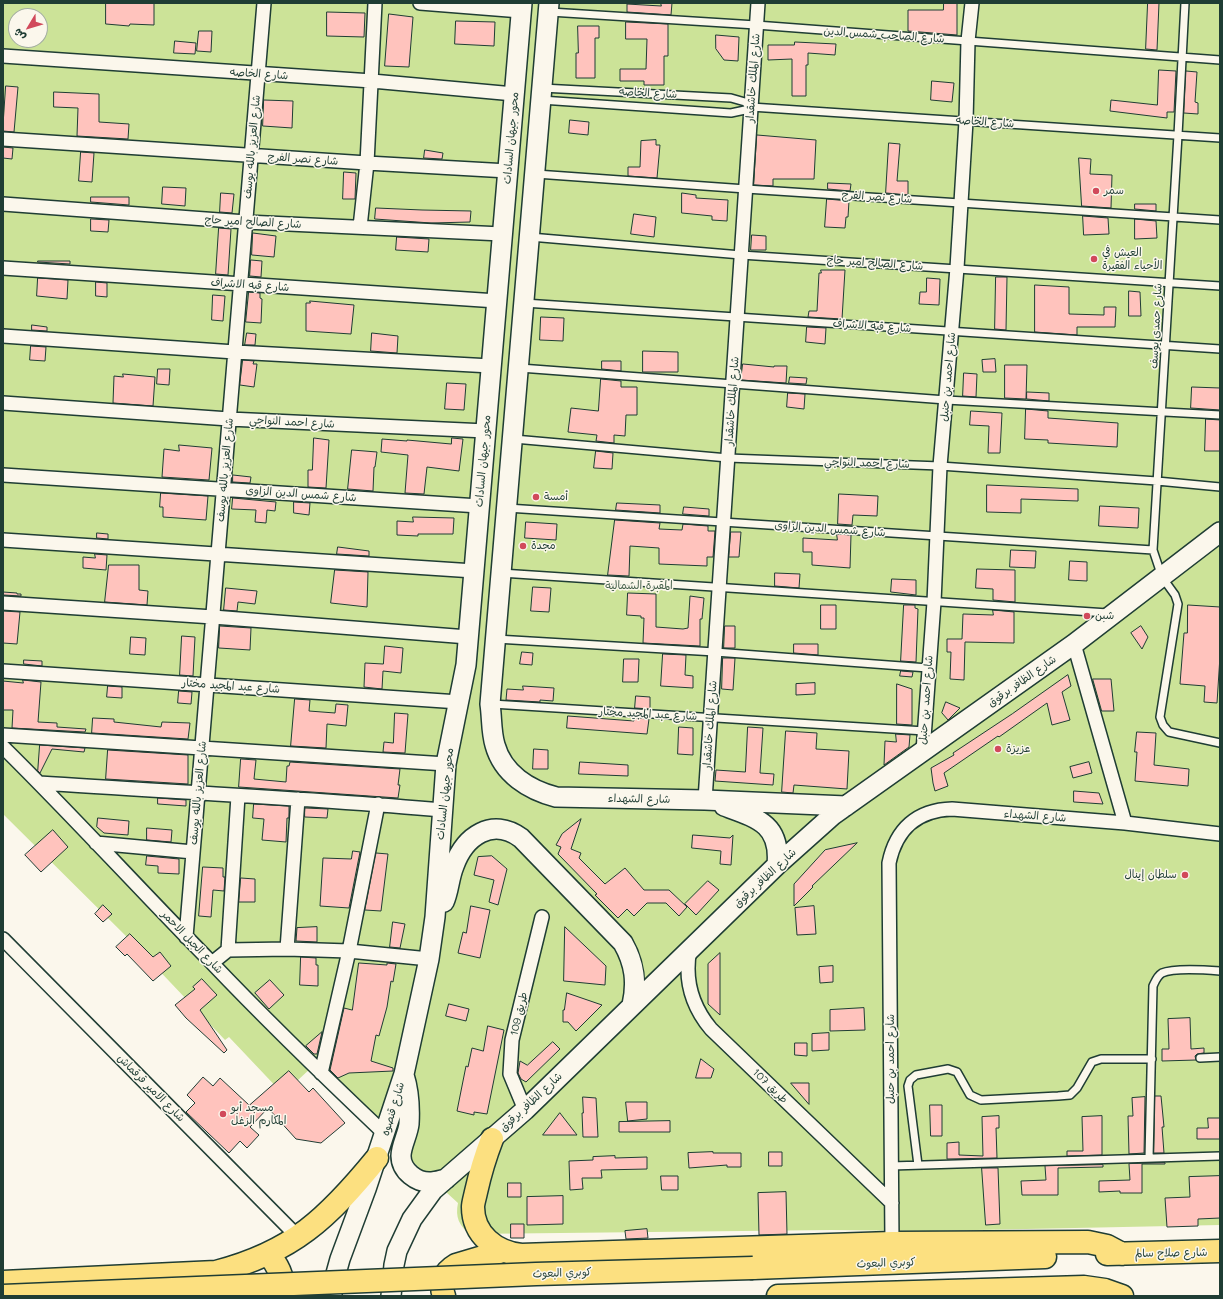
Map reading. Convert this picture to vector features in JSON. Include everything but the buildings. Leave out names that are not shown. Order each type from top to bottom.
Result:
[{"type":"highway","points":[[492,1139],[479,1177],[473,1206],[474,1216],[481,1234],[495,1247],[503,1251],[521,1255],[892,1243],[1088,1242],[1107,1246],[1122,1254]]},
{"type":"highway","points":[[3,1282],[216,1272],[234,1267],[268,1254],[298,1237],[330,1212],[352,1189],[377,1158]]},
{"type":"highway","points":[[444,1296],[442,1284],[443,1278],[450,1268],[503,1251]]},
{"type":"highway","name":"شارع صلاح سالم","points":[[1122,1254],[1220,1252]]},
{"type":"highway","points":[[268,1254],[274,1260],[281,1275],[283,1284],[282,1296]]},
{"type":"highway","name":"كوبري البعوث","points":[[3,1296],[536,1274],[753,1268],[1122,1254]]},
{"type":"highway","points":[[778,1296],[1084,1287],[1105,1290],[1122,1296]]},
{"type":"main road","name":"محور جيهان السادات","points":[[434,917],[446,764],[466,665],[522,7]]},
{"type":"main road","points":[[490,704],[549,7]]},
{"type":"main road","name":"شارع الظافر برقوق","points":[[391,1296],[397,1251],[404,1234],[422,1204],[433,1190],[525,1110],[777,865],[846,806],[1074,644],[1220,532]]},
{"type":"main road","name":"شارع الشهداء","points":[[490,704],[495,744],[506,767],[514,776],[534,790],[556,797],[705,800],[846,806]]},
{"type":"main road","points":[[705,800],[756,817],[763,823],[774,838],[777,851],[777,865]]},
{"type":"main road","points":[[434,917],[442,908],[446,900],[453,868],[462,848],[476,835],[491,829],[500,829],[515,834],[522,838],[623,943],[632,960],[636,981],[632,1005]]},
{"type":"main road","name":"شارع قنصوه","points":[[332,1296],[332,1288],[340,1259],[377,1158],[404,1074],[429,959],[434,917]]},
{"type":"main road","points":[[404,1074],[409,1095],[410,1116],[409,1126],[401,1156],[402,1163],[417,1179],[423,1182],[446,1179]]},
{"type":"street","name":"شارع العزيز بالله يوسف","points":[[186,937],[264,3]]},
{"type":"street","points":[[360,227],[367,163],[375,3]]},
{"type":"street","points":[[420,3],[522,7]]},
{"type":"street","name":"شارع الملك خاشقدار","points":[[705,800],[758,3]]},
{"type":"street","name":"شارع احمد بن حنبل","points":[[923,751],[934,602],[940,466],[957,268],[966,121],[968,41],[972,3]]},
{"type":"street","name":"شارع الخاصه","points":[[3,56],[372,81],[514,94]]},
{"type":"street","name":"شارع نصر الفرج","points":[[3,139],[251,156],[508,171]]},
{"type":"street","name":"شارع الصالح امير حاج","points":[[3,204],[246,222],[502,234]]},
{"type":"street","name":"شارع قبه الاشراف","points":[[3,268],[497,301]]},
{"type":"street","points":[[3,336],[235,352],[491,366]]},
{"type":"street","name":"شارع احمد النواجي","points":[[3,403],[229,419],[486,431]]},
{"type":"street","name":"شارع شمس الدين الزاوى","points":[[3,475],[479,506]]},
{"type":"street","points":[[3,540],[474,571]]},
{"type":"street","points":[[3,603],[213,617],[468,637]]},
{"type":"street","points":[[1074,644],[1125,822]]},
{"type":"street","name":"شارع عبد المجيد مختار","points":[[3,671],[459,702]]},
{"type":"street","points":[[3,735],[446,764]]},
{"type":"street","name":"شارع الجبل الاحمر","points":[[3,747],[186,937],[321,1073],[385,1134]]},
{"type":"street","points":[[39,783],[378,804],[442,810]]},
{"type":"street","points":[[228,950],[238,796]]},
{"type":"street","points":[[286,949],[298,799]]},
{"type":"street","points":[[321,1073],[349,950],[378,804]]},
{"type":"street","name":"شارع الشهداء","points":[[889,874],[891,853],[900,834],[915,820],[933,811],[952,809],[1125,822],[1220,834]]},
{"type":"street","points":[[96,843],[193,852]]},
{"type":"street","name":"شارع احمد بن حنبل","points":[[889,874],[892,1243]]},
{"type":"street","name":"طريق 109","points":[[525,1110],[510,1074],[512,1040],[542,917]]},
{"type":"street","name":"شارع الامير قرقماش","points":[[3,939],[298,1237]]},
{"type":"street","name":"طريق 107","points":[[690,949],[687,970],[688,982],[695,1007],[702,1018],[716,1034],[892,1203]]},
{"type":"street","points":[[212,963],[228,950],[349,950],[429,959]]},
{"type":"lane","name":"شارع حمدى يوسف","points":[[1185,3],[1174,216],[1153,550],[1162,576],[1176,595],[1178,604],[1160,717],[1162,725],[1169,732],[1220,743]]},
{"type":"lane","name":"شارع الصاحب شمس الدين","points":[[549,7],[756,25],[1220,60]]},
{"type":"lane","name":"شارع الخاصه","points":[[542,94],[731,113],[751,107],[1220,138]]},
{"type":"lane","name":"شارع الخاصه","points":[[542,94],[731,98],[745,102],[751,107]]},
{"type":"lane","name":"شارع نصر الفرج","points":[[535,174],[1220,220]]},
{"type":"lane","name":"شارع الصالح امير حاج","points":[[530,237],[741,255],[1220,286]]},
{"type":"lane","name":"شارع قبه الاشراف","points":[[524,303],[1220,349]]},
{"type":"lane","points":[[519,368],[946,400],[1220,415]]},
{"type":"lane","name":"شارع احمد النواجي","points":[[513,438],[728,458],[940,466],[1158,481],[1220,487]]},
{"type":"lane","name":"شارع شمس الدين الزاوى","points":[[507,508],[1153,550]]},
{"type":"lane","points":[[501,573],[1114,614]]},
{"type":"lane","points":[[496,639],[715,652],[928,668]]},
{"type":"lane","name":"شارع عبد المجيد مختار","points":[[490,704],[924,731]]},
{"type":"lane","points":[[1149,1158],[1153,986],[1157,977],[1162,973],[1182,970],[1220,970]]},
{"type":"lane","points":[[1200,1058],[1220,1057]]},
{"type":"lane","points":[[918,1165],[908,1086],[910,1080],[916,1075],[948,1069],[957,1072],[970,1095],[981,1100],[1058,1096],[1070,1095],[1077,1088],[1092,1062],[1101,1059],[1152,1059]]},
{"type":"lane","points":[[891,1166],[1220,1156]]},
{"type":"green space","name":"المقبرة الشمالية","points":[[3,3],[1220,3],[1220,1225],[929,1231],[832,1230],[470,1234],[463,1228],[459,1221],[457,1213],[458,1203],[358,1112],[312,1067],[283,1094],[229,1037],[225,1040],[133,943],[3,814]]},
{"type":"place","name":"سمر","points":[[1096,191]]},
{"type":"place","name":"العيش في الأحياء الفقيرة","points":[[1094,259]]},
{"type":"place","name":"أمسة","points":[[536,497]]},
{"type":"place","name":"مجدة","points":[[523,546]]},
{"type":"place","name":"شبن","points":[[1087,616]]},
{"type":"place","name":"عزيزة","points":[[998,749]]},
{"type":"place","name":"سلطان إينال","points":[[1185,875]]},
{"type":"place","name":"مسجد أبو المكارم الزغل","points":[[223,1114]]}]
